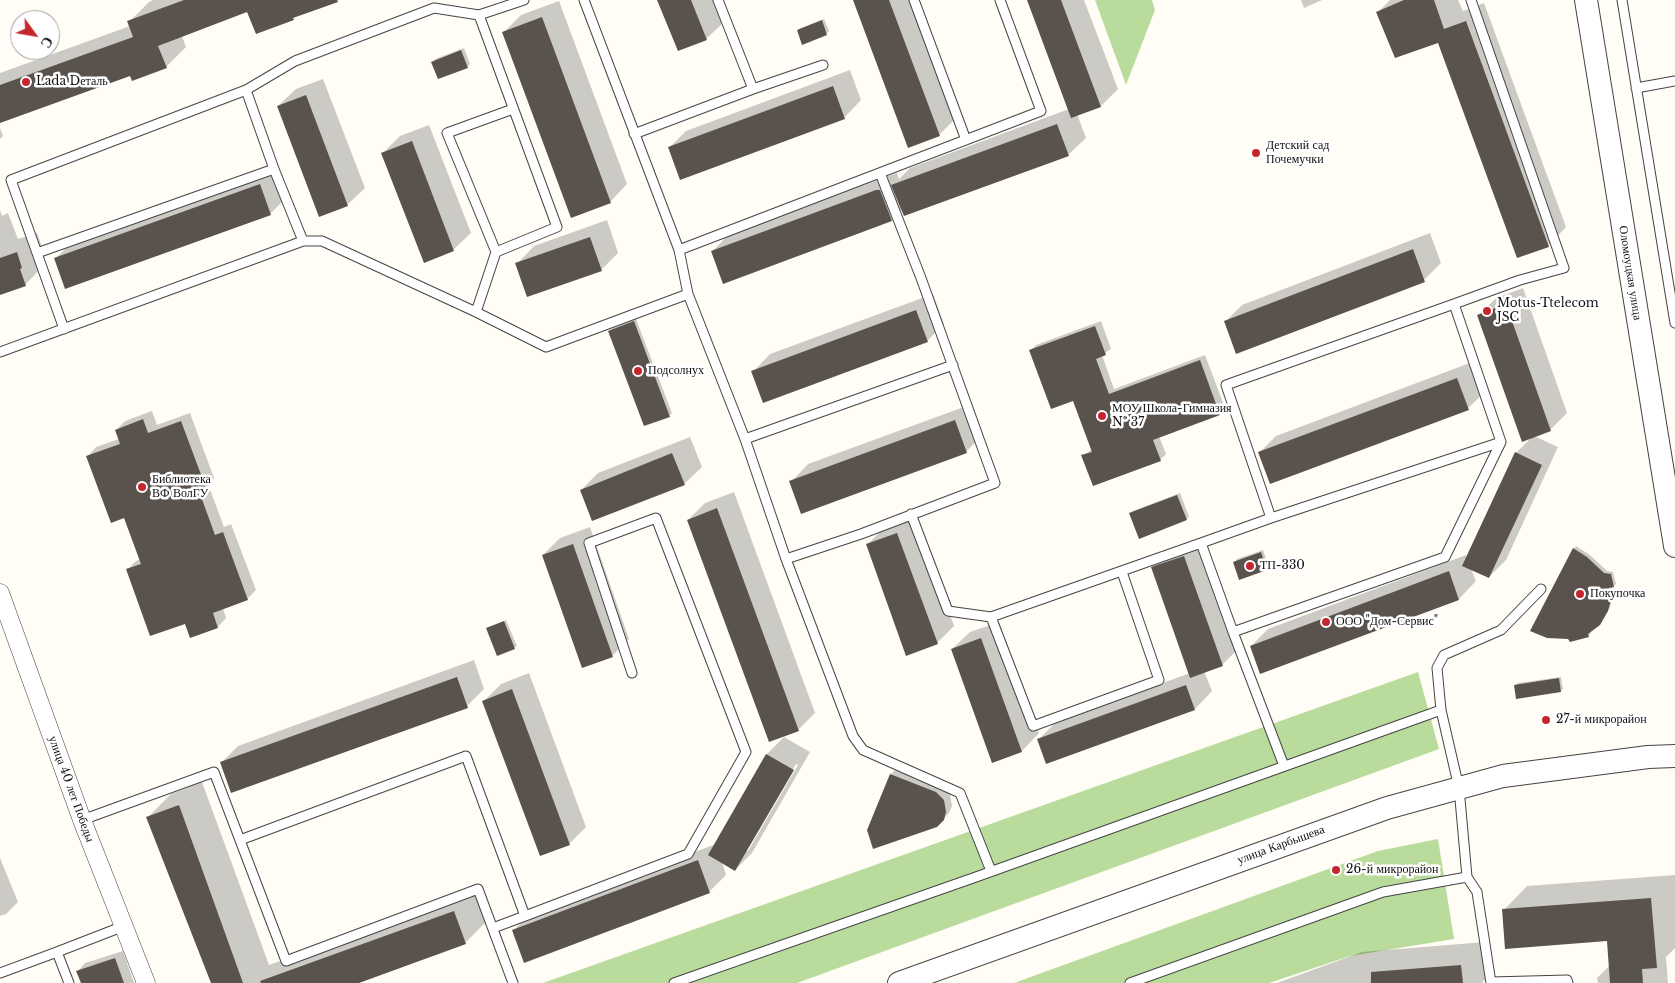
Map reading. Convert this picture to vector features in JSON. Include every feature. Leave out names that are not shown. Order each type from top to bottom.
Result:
[{"type":"street","name":"Оломоуцкая улица","points":[[1586,0],[1675,546]]},
{"type":"street","name":"улица 40 лет Победы","points":[[0,593],[82,820],[146,983]]},
{"type":"street","name":"улица Карбышева","points":[[899,983],[1387,808],[1503,776],[1620,760],[1675,756]]},
{"type":"lane","points":[[64,329],[11,180],[246,90],[296,61],[434,8],[479,15],[524,0]]},
{"type":"lane","points":[[584,0],[679,250],[688,294],[744,439],[786,559],[853,736],[863,750],[960,793],[991,871]]},
{"type":"lane","points":[[718,0],[753,89]]},
{"type":"lane","points":[[914,0],[966,140]]},
{"type":"lane","points":[[679,250],[1041,110],[1000,0]]},
{"type":"lane","points":[[1271,518],[1226,386],[1520,280],[1564,268],[1472,0]]},
{"type":"lane","points":[[1622,0],[1675,323]]},
{"type":"lane","points":[[479,15],[557,227],[496,252]]},
{"type":"lane","points":[[634,134],[823,65]]},
{"type":"lane","points":[[1636,88],[1675,81]]},
{"type":"lane","points":[[246,90],[274,169],[304,241]]},
{"type":"lane","points":[[476,312],[496,252],[447,133],[513,109]]},
{"type":"lane","points":[[37,253],[274,169]]},
{"type":"lane","points":[[786,559],[860,534],[995,483],[953,365],[880,173]]},
{"type":"lane","points":[[0,352],[304,241],[322,241],[476,312],[546,347],[688,294]]},
{"type":"lane","points":[[1233,632],[1445,557],[1501,442],[1454,304]]},
{"type":"lane","points":[[744,439],[953,365]]},
{"type":"lane","points":[[911,514],[948,611],[991,617],[1271,518],[1501,442]]},
{"type":"lane","points":[[493,928],[688,854],[746,752],[656,518],[589,543],[632,673]]},
{"type":"lane","points":[[1201,543],[1284,766]]},
{"type":"lane","points":[[991,617],[1033,726],[1159,680],[1122,572]]},
{"type":"lane","points":[[1541,589],[1501,630],[1444,654],[1437,668],[1441,710],[1459,788],[1468,877],[1477,892],[1491,983],[1567,980],[1568,983]]},
{"type":"lane","points":[[674,983],[1441,710]]},
{"type":"lane","points":[[240,840],[466,756],[526,916]]},
{"type":"lane","points":[[82,820],[214,772],[286,961],[478,889],[513,983]]},
{"type":"lane","points":[[1130,983],[1383,892],[1468,877]]},
{"type":"lane","points":[[0,973],[124,926]]},
{"type":"lane","points":[[57,952],[69,983]]},
{"type":"green space","points":[[1095,0],[1152,0],[1155,10],[1126,85]]},
{"type":"green space","points":[[1418,672],[1439,749],[797,983],[543,983]]},
{"type":"green space","points":[[1438,839],[1454,939],[1350,956],[1269,983],[1014,983],[1378,851]]},
{"type":"building","points":[[184,0],[337,0],[338,2],[256,34],[247,12],[158,46],[167,68],[132,81],[130,76],[0,123],[0,85],[133,37],[127,21]]},
{"type":"building","points":[[657,0],[691,0],[707,40],[678,51]]},
{"type":"building","points":[[853,0],[889,0],[940,136],[908,148]]},
{"type":"building","points":[[1027,0],[1061,0],[1101,107],[1071,118]]},
{"type":"building","points":[[1404,0],[1434,0],[1444,29],[1466,21],[1549,247],[1517,258],[1438,43],[1395,58],[1376,12]]},
{"type":"building","points":[[542,17],[611,203],[571,218],[502,32]]},
{"type":"building","points":[[822,20],[827,35],[802,45],[797,30]]},
{"type":"building","points":[[461,50],[468,68],[438,79],[431,62]]},
{"type":"building","points":[[833,86],[845,119],[680,180],[668,147]]},
{"type":"building","points":[[306,95],[348,206],[319,217],[277,106]]},
{"type":"building","points":[[1057,124],[1069,156],[904,216],[891,185]]},
{"type":"building","points":[[412,141],[454,251],[424,263],[381,153]]},
{"type":"building","points":[[260,184],[271,215],[65,289],[54,258]]},
{"type":"building","points":[[880,190],[892,221],[723,284],[711,251]]},
{"type":"building","points":[[590,237],[602,271],[527,297],[515,263]]},
{"type":"building","points":[[1413,249],[1425,282],[1236,354],[1224,321]]},
{"type":"building","points":[[17,252],[26,286],[0,295],[0,258]]},
{"type":"building","points":[[1506,304],[1551,431],[1522,442],[1477,315]]},
{"type":"building","points":[[916,310],[928,342],[763,403],[751,371]]},
{"type":"building","name":"Подсолнух","points":[[634,321],[670,417],[644,426],[608,331]]},
{"type":"building","points":[[1095,326],[1106,355],[1096,359],[1109,394],[1200,360],[1220,415],[1153,440],[1161,461],[1093,486],[1081,455],[1092,452],[1073,401],[1051,409],[1029,350]]},
{"type":"building","points":[[1457,378],[1469,410],[1270,484],[1258,452]]},
{"type":"building","points":[[143,419],[148,433],[181,421],[206,488],[199,491],[215,535],[223,532],[248,600],[213,613],[218,628],[190,638],[185,624],[150,636],[126,569],[141,564],[124,518],[111,523],[86,456],[120,444],[115,430]]},
{"type":"building","points":[[955,420],[967,453],[801,514],[789,481]]},
{"type":"building","points":[[1515,452],[1542,465],[1489,578],[1462,566]]},
{"type":"building","points":[[672,453],[685,485],[592,521],[580,490]]},
{"type":"building","points":[[1177,495],[1187,520],[1139,539],[1129,513]]},
{"type":"building","points":[[717,508],[799,731],[769,742],[687,520]]},
{"type":"building","points":[[897,533],[938,644],[906,656],[866,544]]},
{"type":"building","points":[[573,544],[613,657],[582,668],[542,555]]},
{"type":"building","name":"Покупочка","points":[[1573,548],[1587,557],[1604,573],[1611,574],[1614,587],[1609,588],[1611,600],[1608,611],[1600,625],[1588,634],[1589,637],[1570,642],[1568,639],[1547,638],[1530,631]]},
{"type":"building","name":"ТП-330","points":[[1261,552],[1267,570],[1239,580],[1233,562]]},
{"type":"building","points":[[1184,556],[1223,666],[1190,678],[1151,567]]},
{"type":"building","points":[[1449,571],[1459,600],[1260,674],[1250,646]]},
{"type":"building","points":[[504,621],[515,649],[497,656],[486,628]]},
{"type":"building","points":[[981,638],[1022,752],[992,763],[951,649]]},
{"type":"building","points":[[457,677],[468,708],[231,793],[220,762]]},
{"type":"building","points":[[1559,678],[1561,692],[1516,699],[1514,685]]},
{"type":"building","points":[[1186,685],[1195,710],[1046,764],[1037,739]]},
{"type":"building","points":[[512,689],[570,845],[540,856],[482,701]]},
{"type":"building","points":[[766,754],[794,770],[735,871],[708,855]]},
{"type":"building","points":[[890,774],[936,792],[944,800],[946,812],[944,820],[937,827],[873,849],[867,830]]},
{"type":"building","points":[[179,805],[243,983],[211,983],[146,817]]},
{"type":"building","points":[[698,860],[710,893],[524,963],[512,930]]},
{"type":"building","points":[[1651,898],[1657,968],[1642,969],[1643,983],[1610,983],[1607,941],[1505,949],[1502,909]]},
{"type":"building","points":[[454,911],[466,944],[359,983],[261,983],[260,981]]},
{"type":"building","points":[[115,958],[124,983],[81,983],[76,971]]},
{"type":"building","points":[[1461,965],[1463,983],[1371,983],[1371,972]]},
{"type":"place","name":"Lada Dеталь","points":[[26,82]]},
{"type":"place","name":"Детский сад Почемучки","points":[[1256,153]]},
{"type":"place","name":"Motus-Ttelecom JSC","points":[[1487,311]]},
{"type":"place","name":"Подсолнух","points":[[638,371]]},
{"type":"place","name":"МОУ Школа-Гимназия № 37","points":[[1102,416]]},
{"type":"place","name":"Библиотека ВФ ВолГУ","points":[[142,487]]},
{"type":"place","name":"ТП-330","points":[[1250,566]]},
{"type":"place","name":"Покупочка","points":[[1580,594]]},
{"type":"place","name":"ООО \"Дом-Сервис\"","points":[[1326,622]]},
{"type":"place","name":"27-й микрорайон","points":[[1546,720]]},
{"type":"place","name":"26-й микрорайон","points":[[1336,870]]}]
